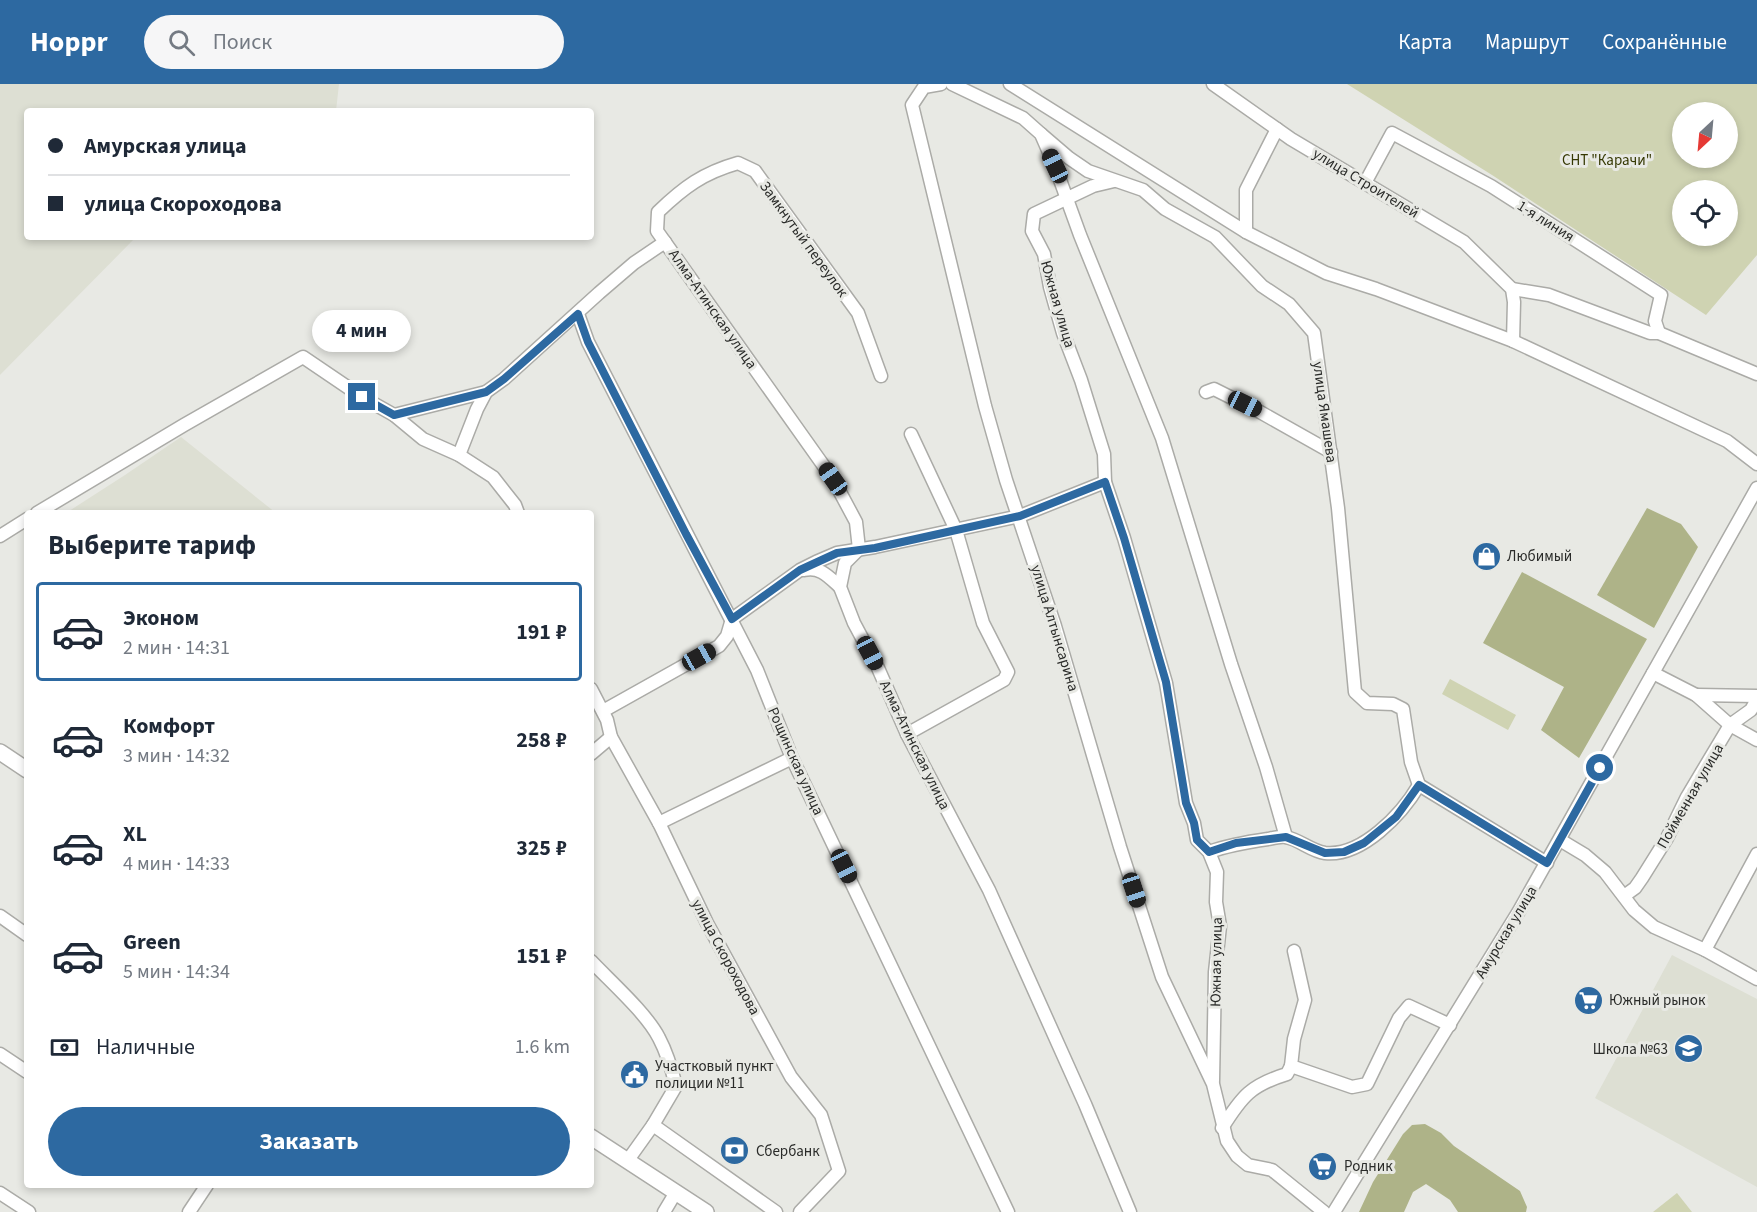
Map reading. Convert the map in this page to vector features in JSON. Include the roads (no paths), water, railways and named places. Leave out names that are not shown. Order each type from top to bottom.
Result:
[{"type":"main road","points":[[0,752],[24,768]]},
{"type":"main road","points":[[594,1139],[706,1212]]},
{"type":"street","name":"улица Алтынсарина","points":[[941,84],[924,87],[912,105],[967,339],[1003,470],[1055,626],[1120,847],[1162,977],[1213,1084],[1222,1128],[1237,1156],[1248,1165],[1272,1170],[1324,1212]]},
{"type":"street","name":"улица Ямашева","points":[[952,84],[1023,118],[1069,158],[1088,171],[1143,190],[1165,209],[1215,237],[1262,286],[1289,304],[1314,333],[1331,452],[1355,692],[1367,703],[1393,704],[1403,709],[1411,762],[1419,785]]},
{"type":"street","points":[[1010,84],[1246,232],[1326,273],[1376,289],[1513,341],[1727,441],[1757,464]]},
{"type":"street","name":"улица Строителей","points":[[1213,84],[1291,140],[1464,242],[1512,288]]},
{"type":"street","points":[[1246,232],[1246,190],[1277,129]]},
{"type":"street","name":"1-я линия","points":[[1365,183],[1392,133],[1491,186],[1661,295],[1655,321],[1659,333]]},
{"type":"street","points":[[1041,134],[1162,438],[1286,837]]},
{"type":"street","name":"Замкнутый переулок","points":[[665,242],[657,231],[658,212],[680,190],[713,170],[738,163],[755,171],[858,313],[881,376]]},
{"type":"street","points":[[1067,199],[1094,186],[1114,181]]},
{"type":"street","name":"Южная улица","points":[[1067,199],[1034,214],[1032,231],[1044,254],[1050,287],[1063,333],[1081,380],[1104,454],[1105,482],[1124,538],[1166,682],[1186,803],[1194,823],[1197,840],[1209,852],[1217,872],[1216,902],[1220,926],[1215,972],[1213,1084]]},
{"type":"street","points":[[394,415],[486,392],[504,379],[634,263],[665,242]]},
{"type":"street","name":"Алма-Атинская улица","points":[[665,242],[833,479],[856,522],[859,549]]},
{"type":"street","points":[[1513,341],[1512,288],[1549,295],[1650,333],[1659,333],[1757,374]]},
{"type":"street","name":"Рощинская улица","points":[[578,314],[588,342],[757,670],[792,758],[1008,1212]]},
{"type":"street","points":[[42,510],[174,430],[303,357],[362,397],[394,415],[423,439],[459,455],[493,477],[517,510]]},
{"type":"street","points":[[1206,392],[1214,389],[1331,452]]},
{"type":"street","points":[[459,455],[486,392]]},
{"type":"street","points":[[907,734],[1004,680],[1008,672],[983,623],[956,530],[911,434]]},
{"type":"street","points":[[603,711],[719,646],[727,636],[732,619],[800,570],[837,553],[1020,516],[1105,482]]},
{"type":"street","name":"Амурская улица","points":[[1334,1212],[1547,863],[1757,488]]},
{"type":"street","points":[[0,536],[24,521]]},
{"type":"street","points":[[14,526],[24,531]]},
{"type":"street","points":[[800,570],[813,568],[820,570],[840,587],[845,563],[859,549]]},
{"type":"street","name":"Алма-Атинская улица","points":[[840,587],[854,623],[878,668],[907,734],[989,890],[1080,1093],[1130,1212]]},
{"type":"street","points":[[1653,673],[1696,695],[1731,725],[1753,738],[1755,702],[1696,695]]},
{"type":"street","name":"улица Скороходова","points":[[594,694],[603,711],[611,737],[659,823],[707,923],[785,1066],[820,1115],[839,1171],[800,1212]]},
{"type":"street","name":"Пойменная улица","points":[[1624,896],[1635,888],[1642,878],[1731,725],[1755,702]]},
{"type":"street","points":[[594,751],[611,737]]},
{"type":"street","points":[[659,823],[792,758]]},
{"type":"street","points":[[1209,852],[1236,843],[1286,837],[1325,853],[1344,852],[1364,843],[1396,817],[1419,785],[1547,863]]},
{"type":"street","points":[[1560,840],[1585,855],[1605,872],[1634,910],[1653,927],[1705,950],[1757,979]]},
{"type":"street","points":[[1705,950],[1757,854]]},
{"type":"street","points":[[0,916],[24,933]]},
{"type":"street","points":[[1222,1128],[1245,1094],[1261,1083],[1287,1074],[1291,1066],[1294,1039],[1305,1000],[1294,951]]},
{"type":"street","points":[[594,964],[659,1036],[676,1086],[628,1161]]},
{"type":"street","points":[[1291,1066],[1352,1087],[1367,1084],[1399,1018],[1409,1006],[1450,1025]]},
{"type":"street","points":[[0,1054],[24,1070]]},
{"type":"street","points":[[653,1125],[776,1212]]},
{"type":"street","points":[[189,1212],[204,1188]]},
{"type":"street","points":[[664,1212],[676,1192]]},
{"type":"street","points":[[0,1193],[29,1212]]},
{"type":"place","name":"Любимый","points":[[1486,556]]},
{"type":"place","name":"Южный рынок","points":[[1588,1000]]},
{"type":"place","name":"Школа №63","points":[[1689,1049]]},
{"type":"place","name":"Участковый пункт полиции №11","points":[[634,1075]]},
{"type":"place","name":"Сбербанк","points":[[735,1151]]},
{"type":"place","name":"Родник","points":[[1323,1166]]},
{"type":"park label","name":"СНТ \"Карачи\"","points":[[1607,160]]}]
